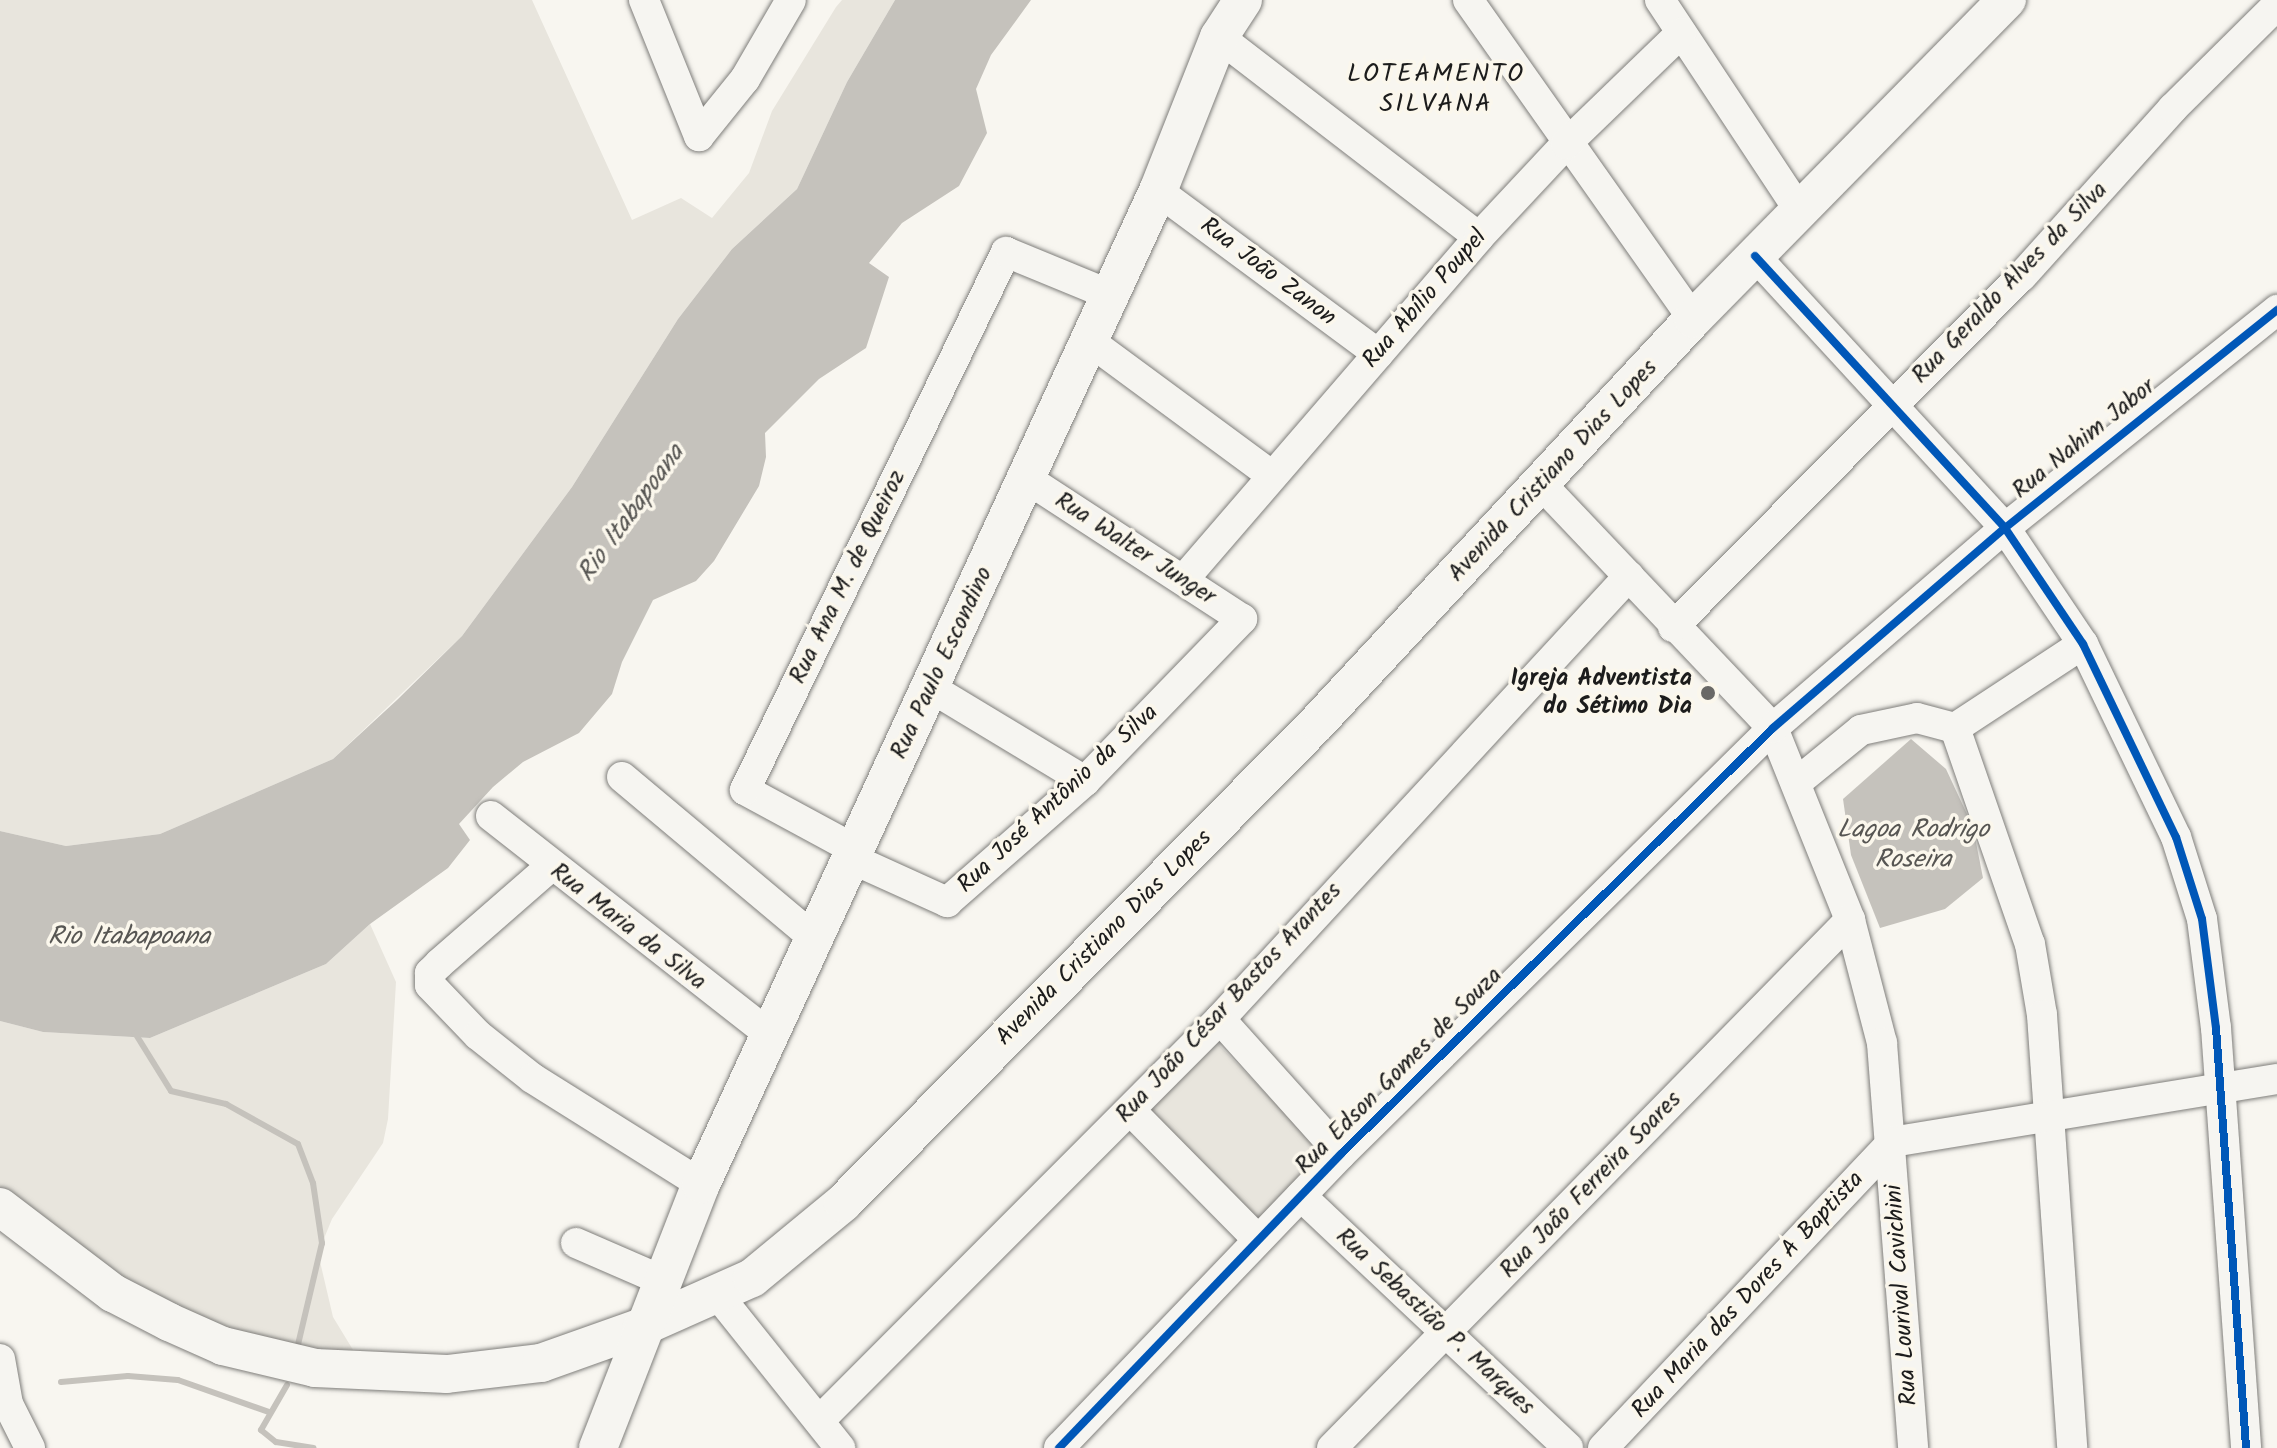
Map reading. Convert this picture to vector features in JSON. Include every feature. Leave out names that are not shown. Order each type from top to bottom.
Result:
[{"type":"main road","name":"Rua Paulo Escondino","points":[[598,1448],[642,1327],[701,1184],[1158,191],[1219,37],[1243,0]]},
{"type":"main road","name":"Avenida Cristiano Dias Lopes","points":[[0,1207],[113,1293],[155,1315],[223,1346],[315,1368],[447,1374],[502,1369],[559,1358],[718,1295],[772,1264],[843,1203],[1317,723],[1989,7]]},
{"type":"street","points":[[644,0],[699,136],[745,79],[791,0]]},
{"type":"street","points":[[1468,0],[1566,144],[1693,319]]},
{"type":"street","points":[[1660,0],[1799,210]]},
{"type":"street","name":"Rua Geraldo Alves da Silva","points":[[1673,627],[1894,404],[2277,5]]},
{"type":"street","name":"Rua Abílio Poupel","points":[[1184,579],[1479,237],[1566,144],[1681,33]]},
{"type":"street","points":[[1219,37],[1479,237]]},
{"type":"street","name":"Rua João Zanon","points":[[1158,191],[1378,354]]},
{"type":"street","name":"Rua Ana M. de Queiroz","points":[[852,853],[745,790],[1006,252],[1108,294]]},
{"type":"street","points":[[1755,256],[2005,528],[2083,644],[2176,837],[2202,919],[2220,1088],[2246,1448]]},
{"type":"street","name":"Rua Nahim Jabor","points":[[1773,728],[2005,528],[2277,310]]},
{"type":"street","points":[[1088,340],[1271,475]]},
{"type":"street","name":"Rua Walter Junger","points":[[1027,479],[1242,619]]},
{"type":"street","points":[[1542,485],[1673,627],[1773,728]]},
{"type":"street","name":"Rua João César Bastos Arantes","points":[[819,1421],[1220,1019],[1629,576]]},
{"type":"street","name":"Rua José Antônio da Silva","points":[[852,853],[947,902],[1085,781],[1242,619]]},
{"type":"street","points":[[1796,783],[1861,730],[1917,718],[1955,728],[2083,644]]},
{"type":"street","points":[[931,688],[1085,781]]},
{"type":"street","name":"Rua Lourival Cavichini","points":[[1773,728],[1850,920],[1882,1043],[1892,1142],[1913,1448]]},
{"type":"street","name":"Rua Edson Gomes de Souza","points":[[1059,1448],[1341,1154],[1773,728]]},
{"type":"street","points":[[1955,728],[2030,944],[2050,1116],[2072,1448]]},
{"type":"street","points":[[622,777],[814,938]]},
{"type":"street","name":"Rua Maria da Silva","points":[[491,816],[550,867],[769,1034]]},
{"type":"street","points":[[550,867],[430,973],[430,985],[523,1071],[701,1184]]},
{"type":"street","name":"Rua João Ferreira Soares","points":[[1332,1448],[1850,920]]},
{"type":"street","points":[[1220,1019],[1341,1154]]},
{"type":"street","points":[[1892,1142],[2277,1079]]},
{"type":"street","points":[[1130,1110],[1258,1240]]},
{"type":"street","name":"Rua Maria das Dores A Baptista","points":[[1603,1448],[1892,1142]]},
{"type":"street","name":"Rua Sebastião P. Marques","points":[[1301,1196],[1448,1331],[1568,1448]]},
{"type":"street","points":[[576,1243],[661,1280]]},
{"type":"street","points":[[718,1295],[840,1448]]},
{"type":"street","points":[[0,1359],[8,1404],[30,1448]]},
{"type":"shaded area","points":[[0,0],[532,0],[632,220],[681,198],[712,218],[749,173],[772,111],[836,7],[842,0],[895,0],[847,82],[797,189],[732,249],[678,319],[572,487],[462,636],[333,759],[160,834],[66,846],[0,831]]},
{"type":"shaded area","points":[[370,924],[396,982],[388,1119],[383,1143],[332,1219],[318,1253],[333,1317],[364,1368],[329,1364],[151,1303],[0,1189],[0,1021],[43,1032],[150,1038],[326,964]]},
{"type":"shaded area","points":[[1217,1043],[1327,1157],[1256,1226],[1145,1111]]},
{"type":"water","name":"Rio Itabapoana","points":[[895,0],[1031,0],[991,55],[976,89],[987,133],[959,186],[902,223],[869,263],[889,277],[866,348],[819,379],[765,433],[766,457],[759,486],[714,561],[696,581],[653,600],[622,662],[612,694],[579,733],[523,762],[493,787],[459,824],[470,840],[448,868],[370,924],[326,964],[150,1038],[43,1032],[0,1021],[0,831],[66,846],[160,834],[333,759],[397,700],[462,636],[572,487],[678,319],[732,249],[797,189],[847,82]]},
{"type":"water","name":"Lagoa Rodrigo Roseira","points":[[1911,739],[1946,769],[1973,827],[1983,878],[1945,909],[1880,928],[1851,855],[1843,799]]},
{"type":"waterway","points":[[135,1033],[171,1091],[226,1104],[298,1144],[313,1183],[322,1243],[297,1349]]},
{"type":"waterway","points":[[61,1382],[128,1376],[178,1380],[269,1412]]},
{"type":"waterway","points":[[287,1385],[261,1430],[276,1442],[314,1448]]},
{"type":"cycle path","points":[[1755,256],[2005,528],[2083,644],[2176,837],[2202,919],[2216,1028],[2246,1448]]},
{"type":"cycle path","points":[[1059,1448],[1341,1154],[1773,728],[2005,528],[2277,310]]},
{"type":"place","name":"Igreja Adventista do Sétimo Dia","points":[[1708,693]]},
{"type":"district","name":"LOTEAMENTO SILVANA","points":[[1436,90]]}]
